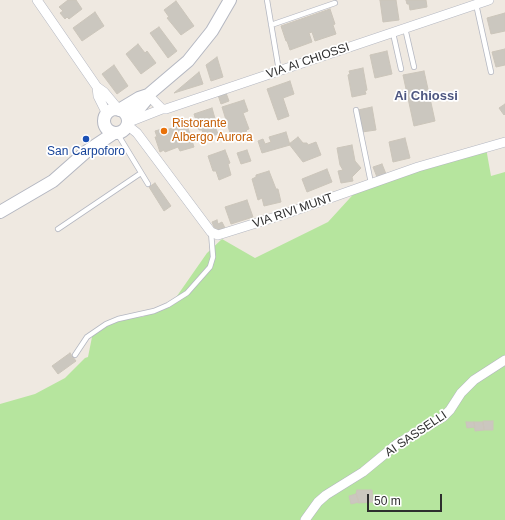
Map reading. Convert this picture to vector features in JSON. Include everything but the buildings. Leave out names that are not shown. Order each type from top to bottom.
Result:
[{"type":"main road","points":[[87,151],[112,110],[119,110],[139,98],[148,95],[194,54],[212,31],[230,0]]},
{"type":"main road","points":[[0,212],[53,181],[87,151],[115,133],[123,130],[146,100],[148,95]]},
{"type":"main road","points":[[119,110],[127,116],[128,124]]},
{"type":"main road","points":[[106,119],[108,130],[115,133]]},
{"type":"street","points":[[37,0],[97,87],[104,92],[119,110]]},
{"type":"street","name":"VIA AI CHIOSSI","points":[[128,124],[162,109],[166,109],[489,0]]},
{"type":"street","points":[[97,87],[98,96],[106,119]]},
{"type":"street","points":[[148,95],[162,109]]},
{"type":"street","points":[[128,124],[137,133],[211,232]]},
{"type":"street","name":"VIA RIVI MUNT","points":[[211,232],[216,235],[223,235],[418,167],[505,142]]},
{"type":"street","name":"AI SASSELLI","points":[[305,520],[318,502],[326,495],[363,472],[397,444],[443,417],[450,410],[461,393],[474,380],[505,360]]},
{"type":"lane","points":[[267,0],[279,71]]},
{"type":"lane","points":[[271,25],[334,3]]},
{"type":"lane","points":[[476,4],[491,72]]},
{"type":"lane","points":[[405,28],[414,67]]},
{"type":"lane","points":[[393,33],[401,69]]},
{"type":"lane","points":[[356,110],[371,183]]},
{"type":"lane","points":[[115,133],[148,184]]},
{"type":"lane","points":[[58,228],[141,173]]},
{"type":"lane","points":[[75,355],[87,337],[106,324],[118,319],[154,311],[168,305],[187,293],[210,267],[213,258],[211,232]]},
{"type":"green space","points":[[486,148],[491,176],[505,172],[505,520],[0,520],[0,404],[35,394],[65,378],[85,358],[88,357],[93,332],[115,318],[142,317],[170,306],[207,253],[222,239],[255,258],[328,222],[360,187]]},
{"type":"place","name":"Ristorante Albergo Aurora","points":[[164,131]]},
{"type":"place","name":"San Carpoforo","points":[[86,139]]},
{"type":"district","name":"Ai Chiossi","points":[[426,96]]}]
